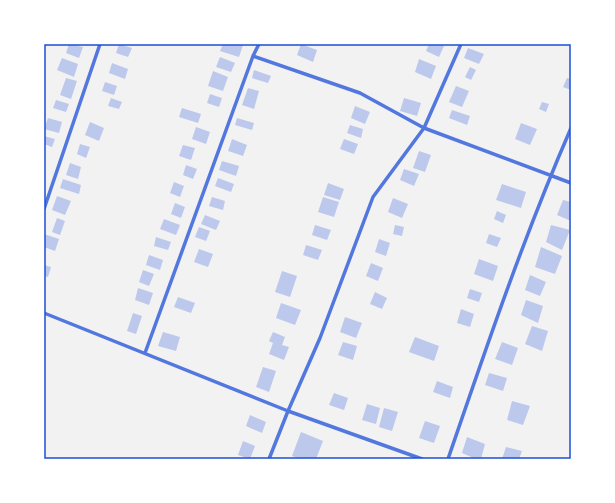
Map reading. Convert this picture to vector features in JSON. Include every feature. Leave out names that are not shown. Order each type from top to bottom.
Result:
[{"type":"street","points":[[44,209],[100,44]]},
{"type":"street","points":[[145,353],[253,56],[260,44]]},
{"type":"street","points":[[269,459],[320,338],[373,196],[424,128],[461,44]]},
{"type":"street","points":[[253,56],[360,93],[424,128],[571,183]]},
{"type":"street","points":[[448,459],[498,314],[550,175],[571,128]]},
{"type":"street","points":[[44,313],[288,411],[422,459]]},
{"type":"building","points":[[69,44],[83,47],[79,58],[66,53]]},
{"type":"building","points":[[119,44],[132,48],[128,57],[116,53]]},
{"type":"building","points":[[223,44],[243,45],[239,57],[220,51]]},
{"type":"building","points":[[301,44],[317,50],[313,62],[297,55]]},
{"type":"building","points":[[429,44],[441,44],[444,46],[439,57],[426,51]]},
{"type":"building","points":[[468,48],[484,54],[479,64],[464,58]]},
{"type":"building","points":[[220,57],[235,63],[231,72],[216,67]]},
{"type":"building","points":[[62,58],[78,64],[74,77],[57,70]]},
{"type":"building","points":[[419,59],[436,66],[431,79],[415,72]]},
{"type":"building","points":[[112,63],[128,69],[125,79],[109,73]]},
{"type":"building","points":[[470,67],[476,70],[471,80],[465,77]]},
{"type":"building","points":[[254,70],[271,76],[268,83],[252,78]]},
{"type":"building","points":[[213,71],[228,77],[223,91],[208,86]]},
{"type":"building","points":[[66,78],[77,81],[71,99],[60,95]]},
{"type":"building","points":[[567,78],[571,79],[571,90],[563,87]]},
{"type":"building","points":[[105,82],[117,86],[114,95],[102,91]]},
{"type":"building","points":[[456,86],[469,91],[462,107],[449,102]]},
{"type":"building","points":[[248,88],[259,91],[254,109],[242,105]]},
{"type":"building","points":[[210,94],[222,98],[219,107],[207,103]]},
{"type":"building","points":[[111,98],[122,102],[119,109],[108,106]]},
{"type":"building","points":[[404,98],[421,103],[417,116],[400,111]]},
{"type":"building","points":[[56,100],[69,104],[66,112],[53,108]]},
{"type":"building","points":[[542,102],[549,104],[546,112],[539,109]]},
{"type":"building","points":[[355,106],[370,112],[365,124],[351,118]]},
{"type":"building","points":[[182,108],[201,114],[198,123],[179,117]]},
{"type":"building","points":[[452,110],[470,116],[467,125],[449,118]]},
{"type":"building","points":[[48,118],[62,122],[59,133],[44,129]]},
{"type":"building","points":[[237,118],[254,123],[252,130],[235,125]]},
{"type":"building","points":[[90,122],[104,128],[99,141],[85,135]]},
{"type":"building","points":[[521,123],[537,129],[530,145],[515,139]]},
{"type":"building","points":[[350,125],[363,129],[361,138],[347,133]]},
{"type":"building","points":[[196,127],[210,132],[206,144],[192,139]]},
{"type":"building","points":[[44,136],[55,139],[52,147],[44,144]]},
{"type":"building","points":[[232,139],[247,145],[243,156],[228,151]]},
{"type":"building","points":[[344,139],[358,144],[354,154],[340,149]]},
{"type":"building","points":[[80,144],[90,147],[86,158],[77,154]]},
{"type":"building","points":[[183,145],[195,148],[191,160],[179,156]]},
{"type":"building","points":[[419,151],[431,155],[425,172],[413,168]]},
{"type":"building","points":[[222,161],[239,166],[236,176],[219,170]]},
{"type":"building","points":[[70,163],[81,167],[78,179],[66,175]]},
{"type":"building","points":[[186,165],[197,169],[193,179],[183,175]]},
{"type":"building","points":[[404,169],[419,174],[414,186],[400,180]]},
{"type":"building","points":[[218,178],[234,184],[231,192],[215,186]]},
{"type":"building","points":[[63,179],[81,185],[79,194],[60,188]]},
{"type":"building","points":[[174,182],[184,186],[180,197],[170,193]]},
{"type":"building","points":[[328,183],[344,189],[340,200],[324,195]]},
{"type":"building","points":[[502,184],[526,192],[521,208],[496,200]]},
{"type":"building","points":[[57,196],[71,201],[65,215],[52,210]]},
{"type":"building","points":[[212,197],[225,201],[223,210],[209,206]]},
{"type":"building","points":[[323,197],[339,202],[334,217],[318,212]]},
{"type":"building","points":[[393,198],[408,204],[402,218],[388,212]]},
{"type":"building","points":[[563,200],[571,202],[571,221],[557,215]]},
{"type":"building","points":[[175,203],[185,207],[181,218],[171,214]]},
{"type":"building","points":[[497,211],[506,215],[503,223],[494,219]]},
{"type":"building","points":[[205,215],[220,221],[216,230],[201,224]]},
{"type":"building","points":[[57,218],[65,221],[60,235],[52,232]]},
{"type":"building","points":[[164,219],[180,225],[176,235],[160,229]]},
{"type":"building","points":[[315,225],[331,230],[327,240],[312,235]]},
{"type":"building","points":[[395,225],[404,227],[402,236],[393,234]]},
{"type":"building","points":[[551,225],[570,230],[562,250],[546,242]]},
{"type":"building","points":[[199,227],[210,231],[206,241],[195,237]]},
{"type":"building","points":[[44,234],[59,239],[55,251],[44,247]]},
{"type":"building","points":[[489,234],[501,238],[497,247],[486,243]]},
{"type":"building","points":[[156,237],[171,242],[168,250],[154,246]]},
{"type":"building","points":[[379,239],[390,243],[386,256],[375,252]]},
{"type":"building","points":[[306,245],[322,250],[318,260],[303,255]]},
{"type":"building","points":[[541,247],[562,256],[555,274],[535,267]]},
{"type":"building","points":[[199,249],[213,254],[208,267],[194,262]]},
{"type":"building","points":[[149,255],[163,260],[160,270],[146,265]]},
{"type":"building","points":[[479,259],[498,266],[493,281],[474,274]]},
{"type":"building","points":[[371,263],[383,268],[378,281],[366,276]]},
{"type":"building","points":[[44,265],[51,267],[48,277],[44,276]]},
{"type":"building","points":[[143,270],[154,274],[149,286],[139,282]]},
{"type":"building","points":[[282,271],[297,276],[290,297],[275,292]]},
{"type":"building","points":[[530,275],[546,282],[540,296],[525,290]]},
{"type":"building","points":[[138,288],[153,293],[149,305],[135,300]]},
{"type":"building","points":[[470,289],[482,293],[479,302],[467,298]]},
{"type":"building","points":[[375,292],[387,298],[382,309],[370,304]]},
{"type":"building","points":[[178,297],[195,303],[191,313],[174,307]]},
{"type":"building","points":[[526,300],[543,306],[538,323],[521,315]]},
{"type":"building","points":[[281,303],[301,310],[295,325],[276,318]]},
{"type":"building","points":[[461,309],[474,314],[470,327],[457,323]]},
{"type":"building","points":[[133,313],[142,316],[136,334],[127,331]]},
{"type":"building","points":[[345,317],[362,323],[356,338],[340,332]]},
{"type":"building","points":[[532,326],[548,331],[542,351],[525,344]]},
{"type":"building","points":[[163,332],[180,337],[176,351],[158,346]]},
{"type":"building","points":[[273,332],[285,337],[282,345],[289,347],[284,360],[269,354],[273,343],[269,341]]},
{"type":"building","points":[[415,337],[439,346],[434,361],[409,352]]},
{"type":"building","points":[[343,342],[357,346],[353,360],[338,355]]},
{"type":"building","points":[[502,342],[518,348],[512,365],[495,359]]},
{"type":"building","points":[[263,367],[276,371],[269,392],[256,387]]},
{"type":"building","points":[[489,373],[507,378],[503,391],[485,385]]},
{"type":"building","points":[[437,381],[453,387],[450,398],[433,392]]},
{"type":"building","points":[[334,393],[348,398],[344,410],[329,405]]},
{"type":"building","points":[[512,401],[530,406],[523,425],[507,420]]},
{"type":"building","points":[[367,404],[380,408],[376,424],[362,420]]},
{"type":"building","points":[[384,408],[398,412],[392,431],[379,427]]},
{"type":"building","points":[[250,415],[266,422],[262,433],[246,426]]},
{"type":"building","points":[[425,421],[440,426],[434,443],[419,438]]},
{"type":"building","points":[[301,432],[323,441],[316,459],[301,459],[292,456]]},
{"type":"building","points":[[467,437],[485,444],[481,459],[476,459],[462,453]]},
{"type":"building","points":[[243,441],[255,446],[250,459],[238,455]]},
{"type":"building","points":[[506,447],[522,451],[519,459],[502,459]]}]
